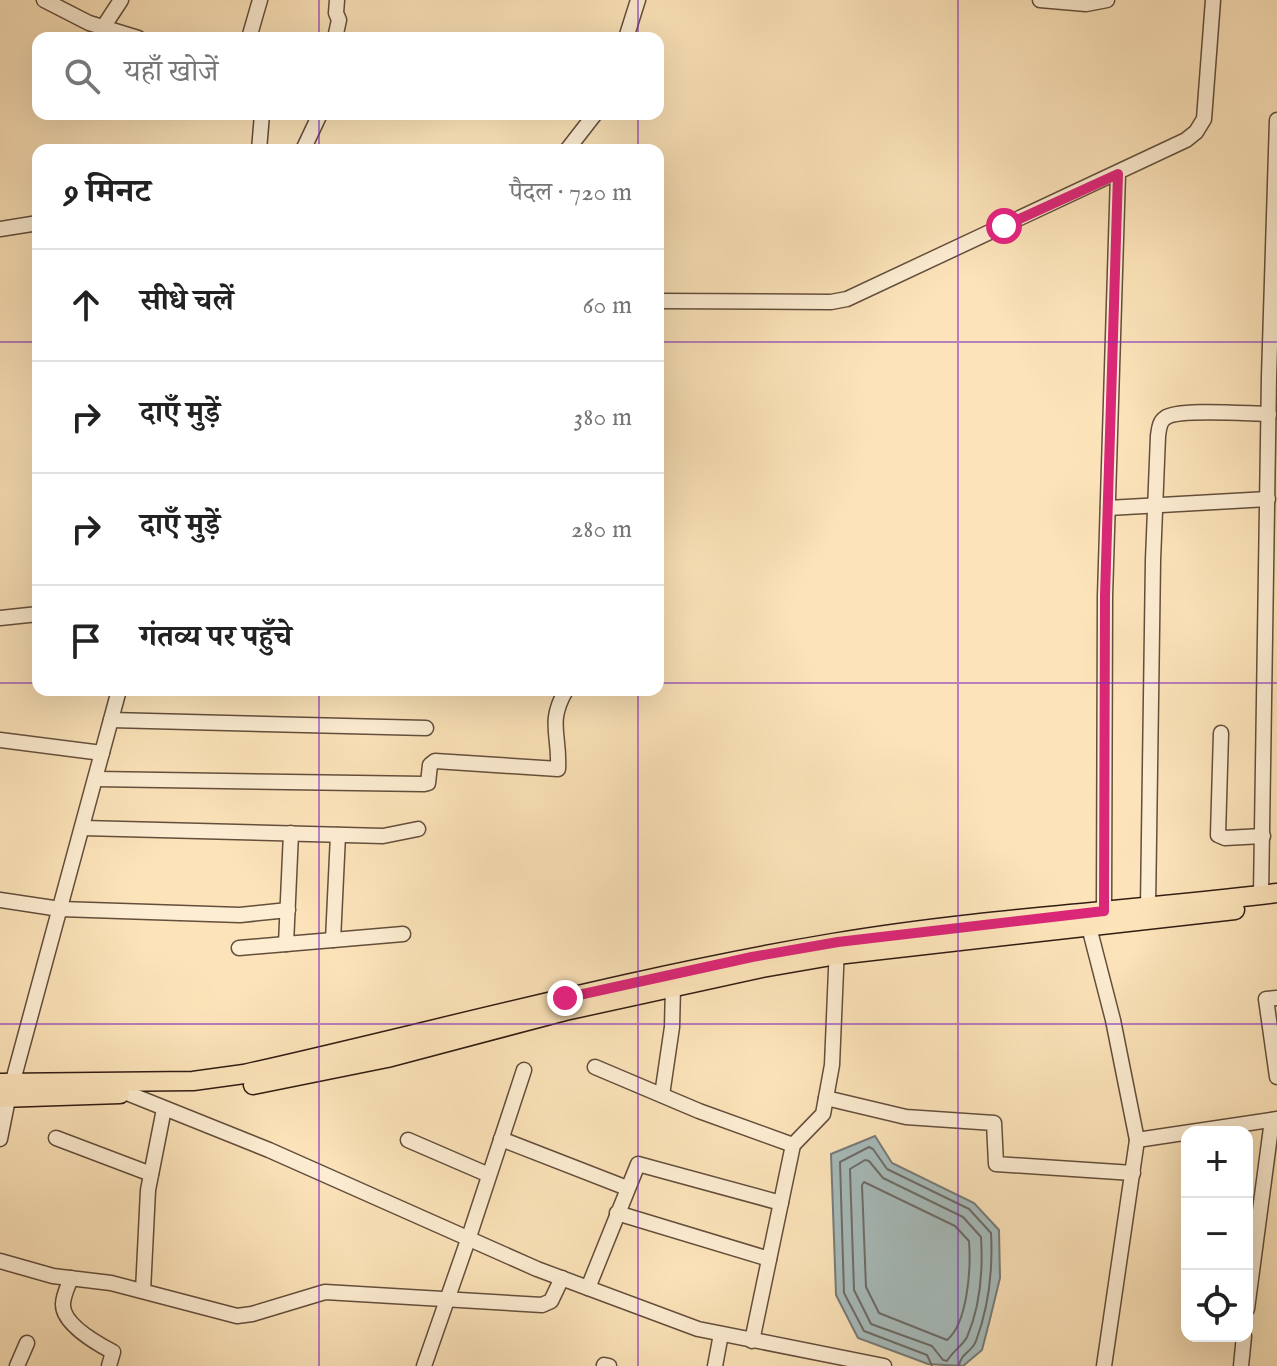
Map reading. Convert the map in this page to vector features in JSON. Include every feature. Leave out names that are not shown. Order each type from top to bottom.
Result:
[{"type":"main road","points":[[6,1085],[128,1093],[242,1087],[387,1058],[565,1011],[837,949],[1104,911],[1272,897]]},
{"type":"main road","points":[[6,1085],[193,1081],[244,1074],[752,957],[1089,927],[1272,897]]},
{"type":"street","points":[[44,0],[89,23],[121,32]]},
{"type":"street","points":[[104,26],[121,0]]},
{"type":"street","points":[[251,32],[260,0]]},
{"type":"street","points":[[336,32],[339,20],[337,0]]},
{"type":"street","points":[[628,32],[638,0]]},
{"type":"street","points":[[1040,0],[1086,4],[1107,0]]},
{"type":"street","points":[[664,301],[831,302],[847,299],[1186,140],[1201,127],[1206,109],[1213,0]]},
{"type":"street","points":[[260,144],[262,120]]},
{"type":"street","points":[[306,144],[317,120]]},
{"type":"street","points":[[572,144],[590,120]]},
{"type":"street","points":[[1272,897],[1263,836],[1271,681],[1268,499],[1277,120]]},
{"type":"street","points":[[1104,911],[1105,596],[1118,174]]},
{"type":"street","points":[[0,229],[32,224]]},
{"type":"street","points":[[1148,907],[1153,560],[1161,422],[1166,417],[1184,413],[1269,414]]},
{"type":"street","points":[[1108,508],[1268,499]]},
{"type":"street","points":[[0,618],[32,615]]},
{"type":"street","points":[[0,1139],[6,1085],[60,909],[117,696]]},
{"type":"street","points":[[96,779],[424,784],[428,783],[430,765],[435,761],[558,769],[559,749],[553,720],[563,696]]},
{"type":"street","points":[[111,720],[426,728]]},
{"type":"street","points":[[1221,733],[1218,835],[1225,838],[1263,836]]},
{"type":"street","points":[[0,740],[102,753]]},
{"type":"street","points":[[83,828],[383,836],[418,829]]},
{"type":"street","points":[[286,944],[291,833]]},
{"type":"street","points":[[333,940],[338,835]]},
{"type":"street","points":[[0,900],[60,909],[240,915],[288,910]]},
{"type":"street","points":[[1089,927],[1113,1020],[1137,1140],[1104,1366]]},
{"type":"street","points":[[239,948],[403,934]]},
{"type":"street","points":[[752,1341],[793,1145],[823,1114],[832,1065],[837,949]]},
{"type":"street","points":[[662,1095],[672,1027],[673,987]]},
{"type":"street","points":[[1277,998],[1266,999],[1277,1077]]},
{"type":"street","points":[[595,1067],[793,1145]]},
{"type":"street","points":[[424,1366],[524,1070]]},
{"type":"street","points":[[102,1082],[269,1150],[562,1278],[698,1329],[884,1366]]},
{"type":"street","points":[[826,1098],[906,1117],[994,1123],[996,1164],[1133,1173]]},
{"type":"street","points":[[143,1291],[151,1174],[164,1109]]},
{"type":"street","points":[[1137,1140],[1274,1119],[1253,1270]]},
{"type":"street","points":[[56,1138],[151,1174]]},
{"type":"street","points":[[501,1139],[627,1188]]},
{"type":"street","points":[[408,1140],[489,1175]]},
{"type":"street","points":[[588,1288],[636,1166],[640,1164],[781,1203]]},
{"type":"street","points":[[617,1213],[769,1259]]},
{"type":"street","points":[[0,1261],[53,1276],[111,1283],[237,1316],[325,1292],[542,1305],[551,1301],[562,1278]]},
{"type":"street","points":[[71,1278],[62,1304],[66,1314],[85,1337],[113,1352],[109,1366]]},
{"type":"street","points":[[715,1366],[721,1334]]},
{"type":"street","points":[[1241,1366],[1243,1342]]},
{"type":"street","points":[[17,1366],[27,1343]]},
{"type":"water","points":[[875,1136],[892,1163],[974,1203],[999,1230],[1000,1278],[982,1350],[963,1366],[928,1364],[858,1338],[836,1295],[831,1154]]},
{"type":"route","points":[[565,998],[752,957],[838,942],[1104,911],[1105,596],[1118,174],[1004,226]]}]
